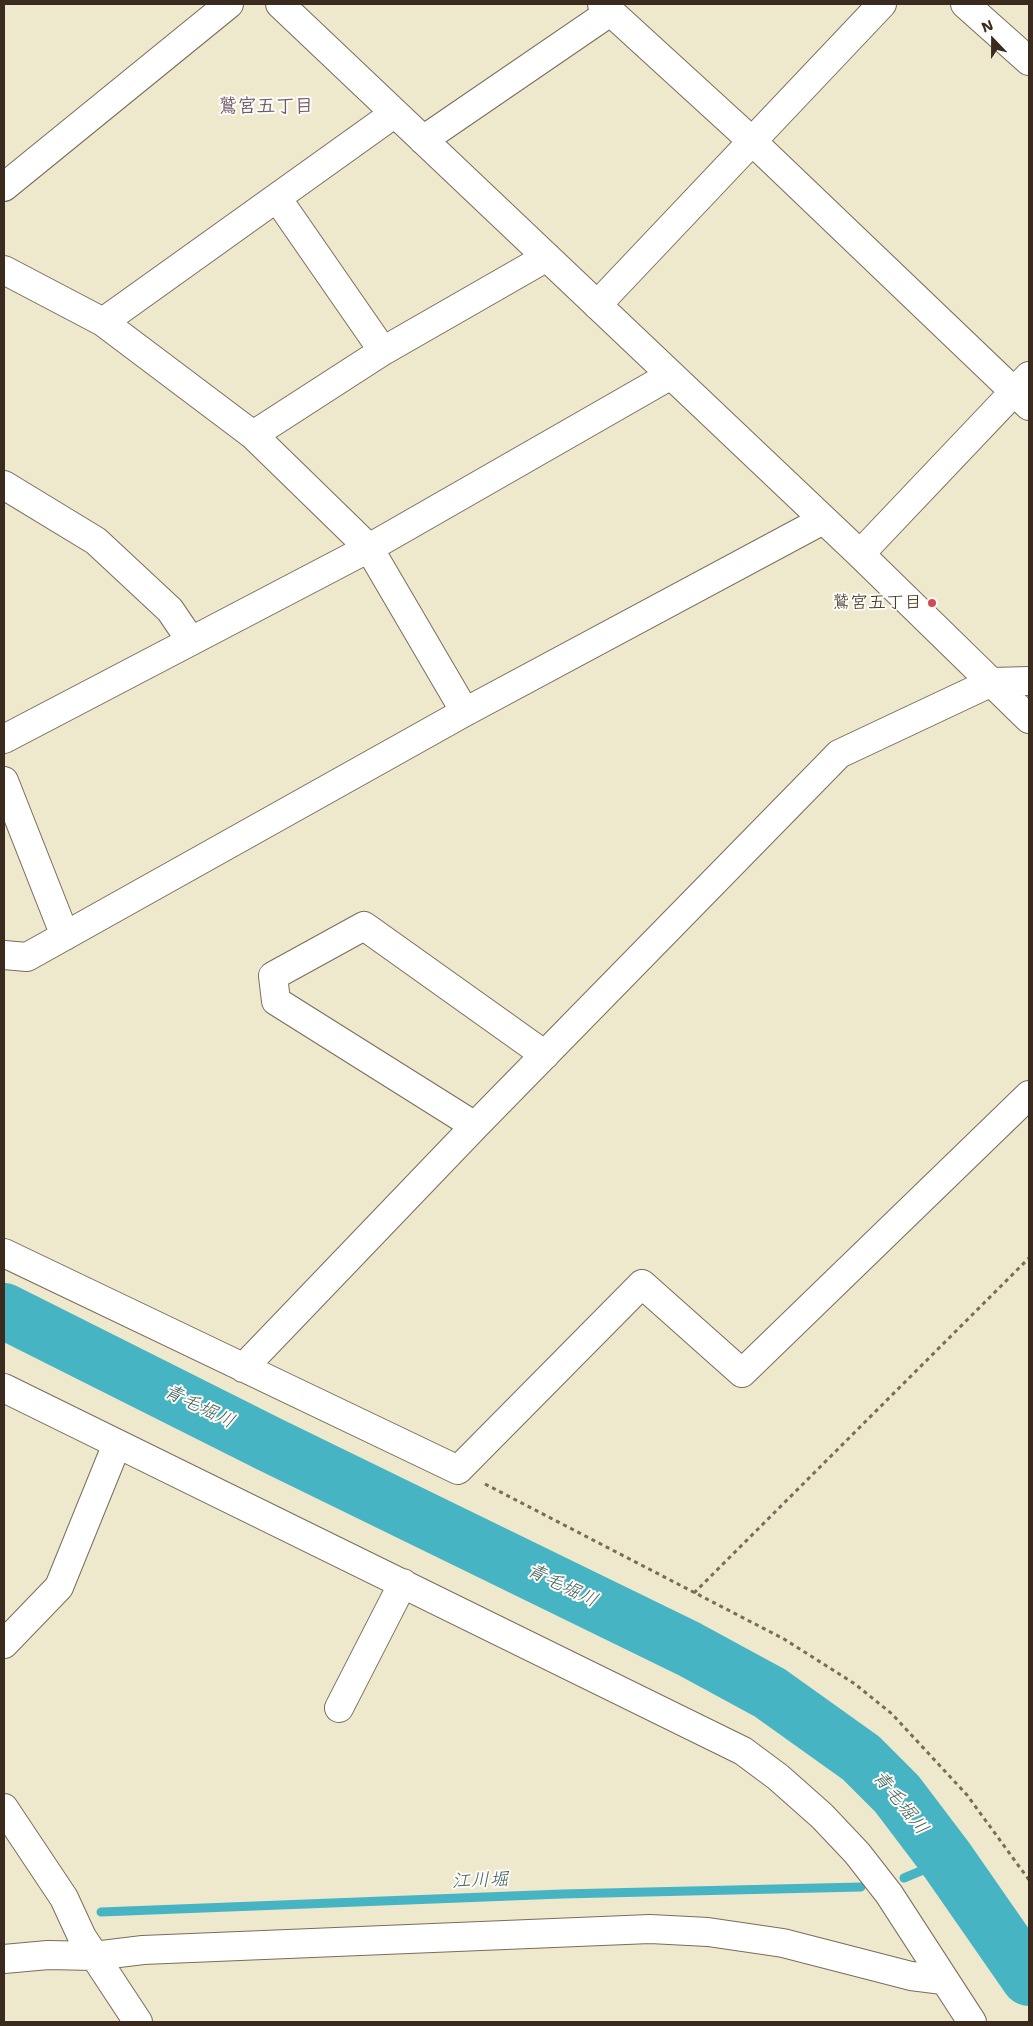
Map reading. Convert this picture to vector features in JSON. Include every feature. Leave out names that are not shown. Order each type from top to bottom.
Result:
[{"type":"street","points":[[4,187],[229,4]]},
{"type":"street","points":[[280,4],[860,554],[1029,719]]},
{"type":"street","points":[[597,305],[882,4]]},
{"type":"street","points":[[965,4],[1029,61]]},
{"type":"street","points":[[423,140],[606,8],[1024,392],[860,554]]},
{"type":"street","points":[[103,322],[395,113]]},
{"type":"street","points":[[277,198],[383,351]]},
{"type":"street","points":[[253,434],[383,351],[547,257]]},
{"type":"street","points":[[4,270],[103,322],[253,434],[369,548],[465,712]]},
{"type":"street","points":[[4,739],[369,548],[671,376]]},
{"type":"street","points":[[4,485],[96,542],[170,610],[191,641]]},
{"type":"street","points":[[4,955],[27,957],[465,712],[823,520]]},
{"type":"street","points":[[243,1368],[475,1126],[839,754],[992,682],[1029,682]]},
{"type":"street","points":[[4,782],[65,936]]},
{"type":"street","points":[[475,1126],[276,1001],[273,976],[364,926],[545,1054]]},
{"type":"street","points":[[4,1253],[458,1470],[642,1284],[742,1373],[1029,1095]]},
{"type":"street","points":[[4,1388],[743,1751],[778,1777],[857,1853],[889,1894],[972,2022]]},
{"type":"street","points":[[4,1644],[58,1587],[117,1444]]},
{"type":"street","points":[[339,1708],[403,1583]]},
{"type":"street","points":[[4,1808],[64,1898],[82,1937],[138,2022]]},
{"type":"street","points":[[4,1959],[48,1955],[94,1956],[143,1950],[650,1929],[708,1932],[783,1943],[911,1976],[943,1980]]},
{"type":"path","points":[[694,1593],[1029,1258]]},
{"type":"path","points":[[458,1470],[784,1639],[855,1684],[892,1714],[967,1795],[1029,1880]]},
{"type":"waterway","name":"青毛堀川","points":[[4,1311],[271,1445],[689,1649],[770,1693],[861,1758],[897,1794],[947,1860],[1029,1978]]},
{"type":"waterway","name":"江川堀","points":[[904,1878],[947,1860]]},
{"type":"waterway","name":"江川堀","points":[[101,1912],[562,1894],[861,1887]]},
{"type":"place","name":"鷲宮五丁目","points":[[932,603]]},
{"type":"district","name":"鷲宮五丁目","points":[[266,107]]}]
